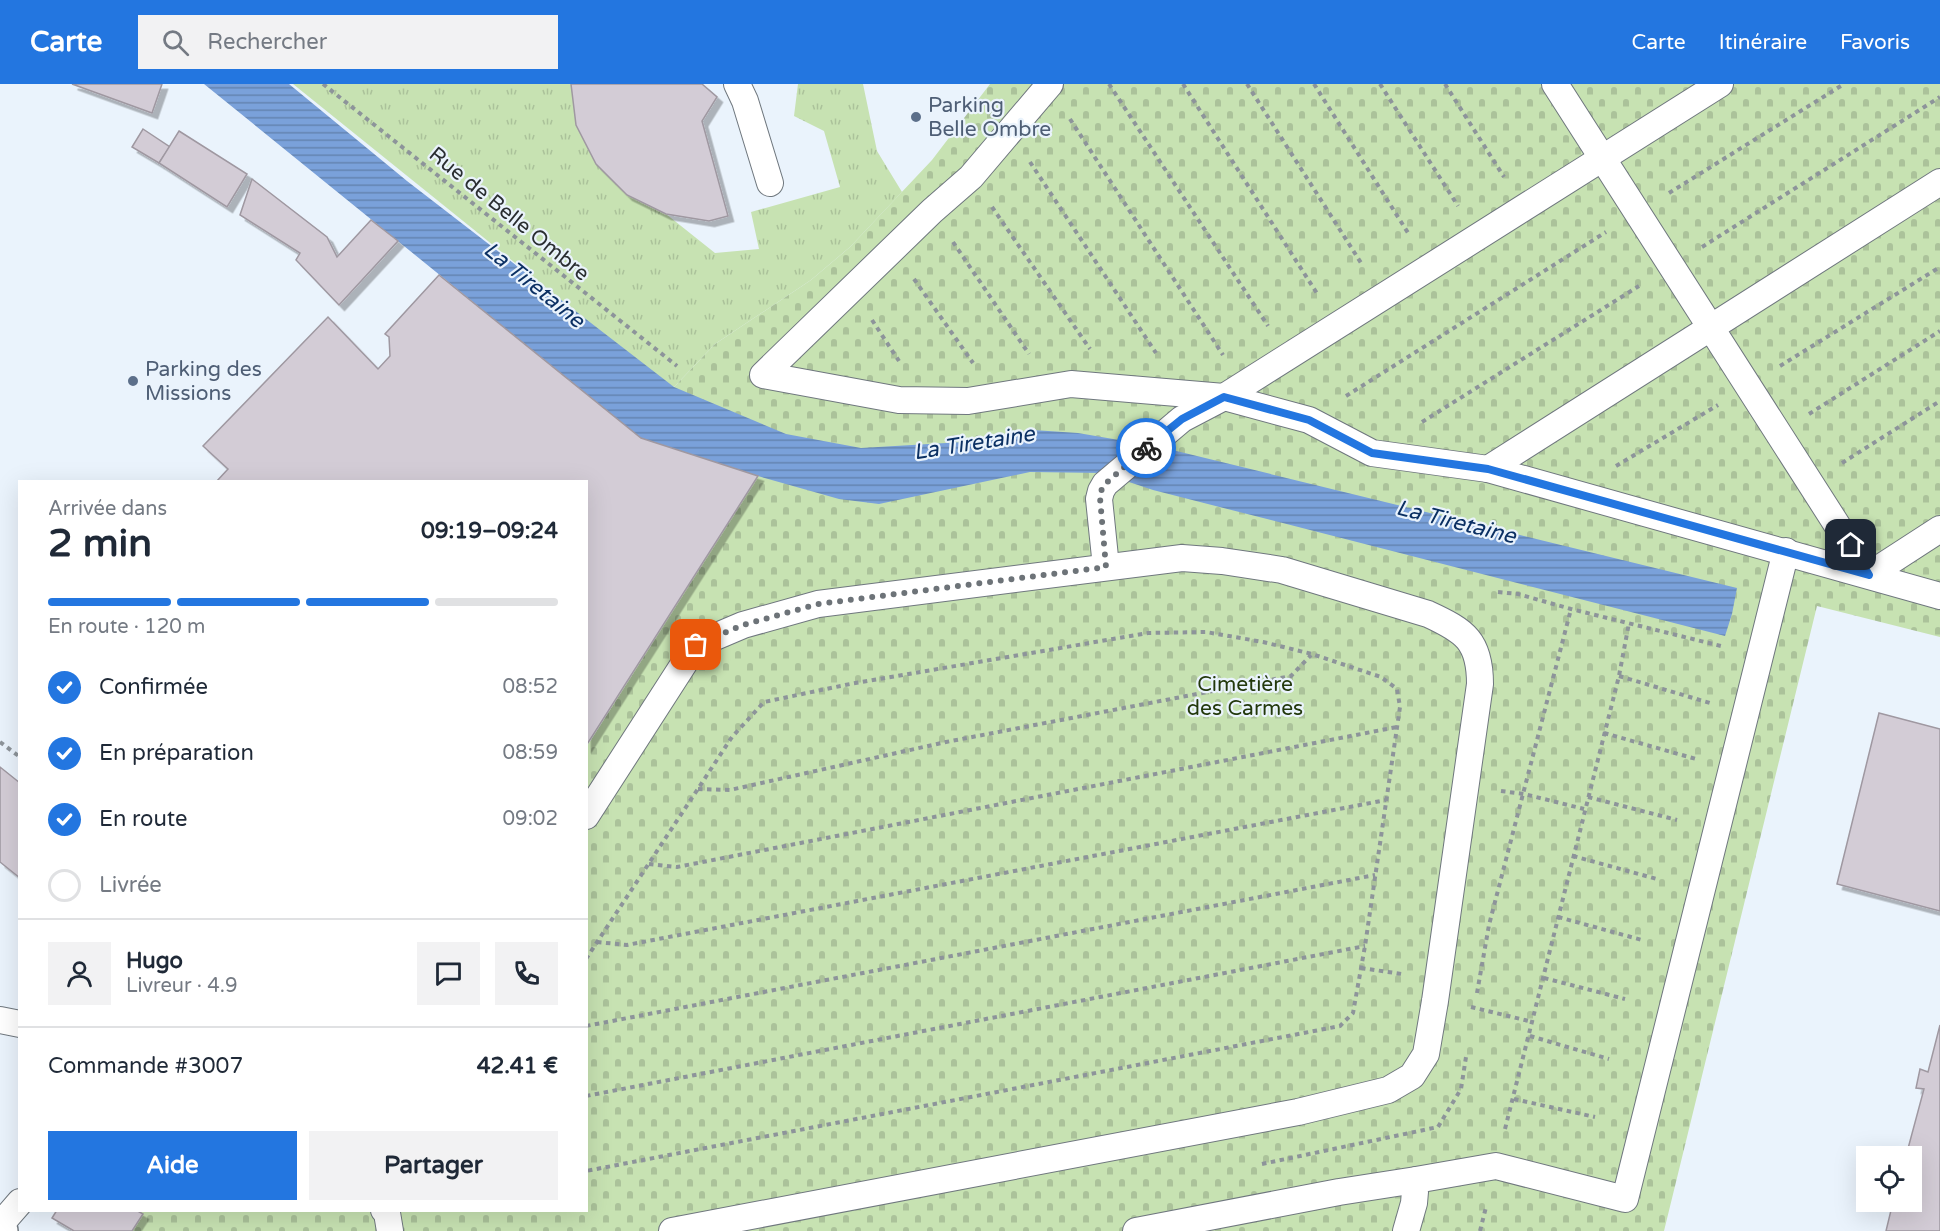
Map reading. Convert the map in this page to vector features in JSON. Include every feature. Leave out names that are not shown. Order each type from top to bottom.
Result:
[{"type":"lane","points":[[737,84],[745,100],[770,183]]},
{"type":"lane","points":[[1555,84],[1869,575]]},
{"type":"lane","points":[[1106,567],[1101,491],[1105,484],[1161,435],[1182,419],[1234,391],[1720,84]]},
{"type":"lane","points":[[1050,85],[971,177],[932,211],[763,375],[899,400],[968,401],[1071,384],[1183,393],[1234,391],[1309,420],[1372,453],[1488,469],[1940,596]]},
{"type":"lane","points":[[1488,469],[1940,182]]},
{"type":"lane","points":[[1869,575],[1940,529]]},
{"type":"lane","points":[[1136,1231],[1339,1192],[1496,1166],[1626,1199],[1786,552]]},
{"type":"lane","points":[[588,813],[696,645],[743,625],[818,604],[1182,558],[1222,561],[1282,570],[1428,614],[1450,624],[1465,636],[1474,648],[1480,663],[1480,684],[1435,1001],[1426,1053],[1412,1076],[1388,1090],[1298,1112],[672,1231]]},
{"type":"lane","points":[[0,1020],[18,1024]]},
{"type":"lane","points":[[1406,1231],[1414,1203],[1416,1180]]},
{"type":"lane","points":[[0,1225],[18,1205]]},
{"type":"lane","points":[[386,1212],[390,1231]]},
{"type":"path","name":"Rue de Belle Ombre","points":[[323,84],[677,366]]},
{"type":"path","points":[[1109,84],[1288,357]]},
{"type":"path","points":[[1183,84],[1338,326]]},
{"type":"path","points":[[1247,84],[1382,297]]},
{"type":"path","points":[[1314,84],[1430,267]]},
{"type":"path","points":[[1380,84],[1478,237]]},
{"type":"path","points":[[1445,84],[1523,208]]},
{"type":"path","points":[[1309,420],[1844,84]]},
{"type":"path","points":[[1050,85],[1234,391]]},
{"type":"path","points":[[1010,131],[1183,393]]},
{"type":"path","points":[[971,177],[1117,388]]},
{"type":"path","points":[[932,211],[1051,387]]},
{"type":"path","points":[[893,249],[996,396]]},
{"type":"path","points":[[851,290],[926,400]]},
{"type":"path","points":[[1778,433],[1940,331]]},
{"type":"path","points":[[1810,483],[1940,401]]},
{"type":"path","points":[[1498,592],[1518,594],[1760,655]]},
{"type":"path","points":[[1480,1231],[1530,1036],[1629,623]]},
{"type":"path","points":[[588,956],[732,737],[764,702],[850,684],[1148,633],[1206,632],[1312,654],[1381,677],[1397,689],[1400,707],[1365,946],[1353,1013],[1340,1026],[588,1171]]},
{"type":"path","points":[[697,789],[730,790],[946,742],[1291,676],[1312,654]]},
{"type":"path","points":[[1618,676],[1713,704]]},
{"type":"path","points":[[649,864],[677,867],[1397,727]]},
{"type":"path","points":[[1604,733],[1698,759]]},
{"type":"path","points":[[0,742],[18,756]]},
{"type":"path","points":[[1464,786],[1524,794],[1584,809]]},
{"type":"path","points":[[1588,797],[1677,820]]},
{"type":"path","points":[[597,942],[627,945],[1386,800]]},
{"type":"path","points":[[1573,856],[1657,879]]},
{"type":"path","points":[[588,1026],[1375,875]]},
{"type":"path","points":[[1558,917],[1642,940]]},
{"type":"path","points":[[588,1096],[1365,946]]},
{"type":"path","points":[[1544,978],[1625,999]]},
{"type":"path","points":[[1435,1001],[1533,1022]]},
{"type":"path","points":[[1530,1036],[1609,1059]]},
{"type":"path","points":[[1514,1099],[1595,1117]]},
{"type":"green space","points":[[293,84],[571,84],[576,125],[596,164],[627,195],[666,214],[715,253],[759,249],[751,212],[840,187],[824,131],[794,116],[798,84],[863,84],[877,151],[902,192],[850,247],[811,280],[715,344],[674,387],[658,378]]},
{"type":"green space","name":"Cimetière des Carmes","points":[[990,84],[1940,84],[1940,637],[1817,606],[1664,1231],[74,1231],[52,1218],[56,1212],[588,1212],[588,744],[758,476],[641,438],[674,387],[715,344],[811,280],[850,247],[932,160]]},
{"type":"water","name":"La Tiretaine","points":[[204,84],[289,84],[407,181],[674,387],[786,434],[861,448],[963,442],[1033,430],[1078,433],[1160,447],[1737,588],[1725,636],[1153,490],[1102,473],[1030,472],[879,504],[839,499],[758,476],[641,438]]},
{"type":"building","points":[[72,84],[162,84],[152,113]]},
{"type":"building","points":[[571,84],[702,84],[717,97],[702,121],[728,216],[709,221],[666,214],[627,195],[596,164],[576,125]]},
{"type":"building","points":[[143,129],[170,147],[159,163],[132,147]]},
{"type":"building","points":[[179,131],[247,174],[227,207],[159,163]]},
{"type":"building","points":[[252,179],[327,237],[337,257],[371,220],[398,241],[339,305],[296,260],[300,253],[240,215]]},
{"type":"building","points":[[439,275],[641,438],[758,476],[588,743],[588,480],[218,480],[228,469],[203,446],[328,317],[378,369],[390,356],[389,337],[385,334]]},
{"type":"building","points":[[1879,713],[1940,729],[1940,911],[1837,884]]},
{"type":"building","points":[[0,767],[18,781],[18,876],[0,862]]},
{"type":"building","points":[[1940,1025],[1940,1231],[1886,1231],[1891,1212],[1922,1212],[1922,1146],[1909,1146],[1924,1089],[1916,1088],[1920,1069],[1928,1072]]},
{"type":"building","points":[[56,1212],[140,1212],[143,1214],[132,1231],[74,1231],[52,1218]]},
{"type":"way so far","points":[[696,645],[743,625],[818,604],[1106,567],[1101,491],[1105,484],[1146,448]]},
{"type":"place","name":"Parking Belle Ombre","points":[[916,117]]},
{"type":"place","name":"Parking des Missions","points":[[133,381]]},
{"type":"route","points":[[1146,448],[1182,419],[1224,397],[1309,420],[1372,453],[1488,469],[1869,575],[1851,545]]}]
